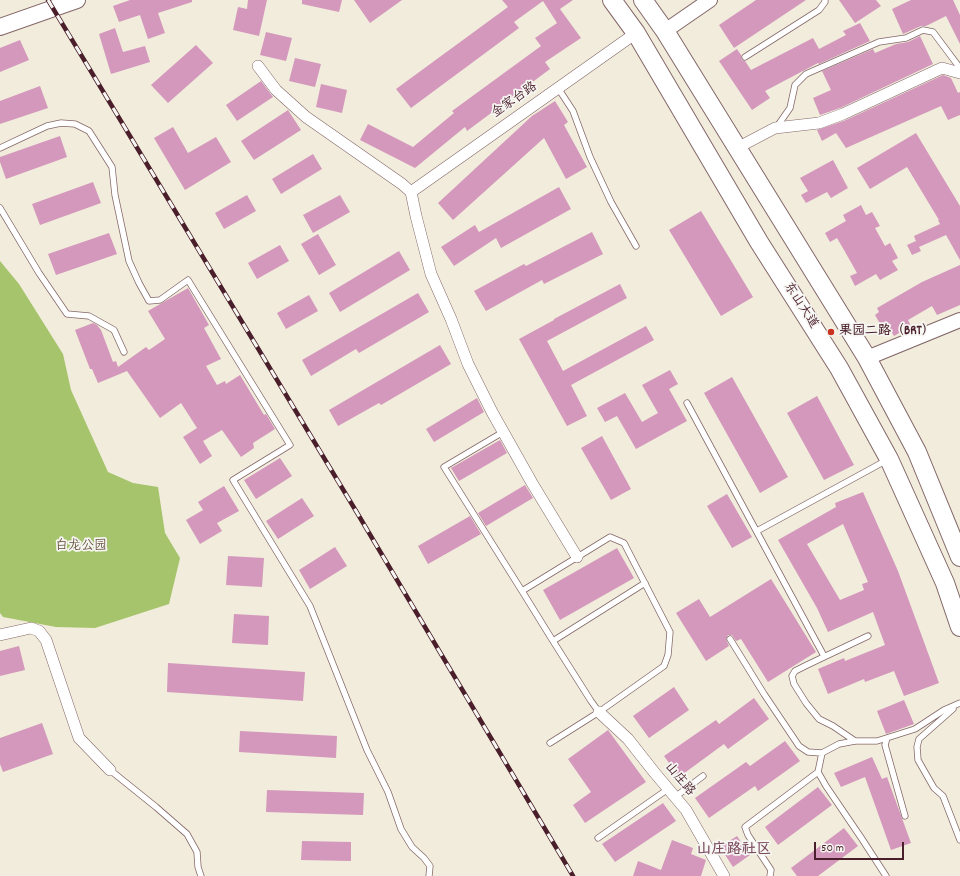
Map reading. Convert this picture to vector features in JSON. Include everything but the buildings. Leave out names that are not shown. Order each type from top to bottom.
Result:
[{"type":"main road","points":[[0,16],[43,0]]},
{"type":"main road","points":[[0,27],[77,0]]},
{"type":"main road","name":"东山大道","points":[[612,0],[636,33],[759,242],[840,368],[889,459],[945,584],[960,627]]},
{"type":"main road","points":[[643,0],[665,31],[868,358],[917,452],[960,558]]},
{"type":"street","points":[[665,31],[710,0]]},
{"type":"street","name":"金家台路","points":[[411,192],[636,33]]},
{"type":"street","points":[[258,66],[276,90],[306,117],[402,184],[411,192],[431,274],[451,319],[468,364],[503,432],[577,557]]},
{"type":"street","points":[[737,148],[776,128],[819,123],[843,114],[942,68],[960,73]]},
{"type":"street","points":[[868,358],[960,320]]},
{"type":"street","points":[[0,635],[31,628],[39,631],[46,640],[79,738],[110,770]]},
{"type":"street","name":"山庄路","points":[[599,712],[628,738],[686,810],[724,876]]},
{"type":"lane","points":[[745,57],[819,10],[825,0]]},
{"type":"lane","points":[[776,128],[790,108],[795,85],[806,74],[878,42],[906,38],[923,30],[933,32],[960,68]]},
{"type":"lane","points":[[558,88],[573,111],[590,157],[611,202],[636,246]]},
{"type":"lane","points":[[0,148],[47,126],[61,123],[75,124],[89,131],[112,168],[115,195],[129,261],[149,301],[160,300],[188,280],[290,445],[232,480],[310,606],[367,750],[388,792],[401,829],[412,847],[430,866],[429,876]]},
{"type":"lane","points":[[0,208],[39,272],[67,314],[89,316],[114,330],[124,352]]},
{"type":"lane","points":[[687,403],[824,656]]},
{"type":"lane","points":[[503,432],[444,467],[599,712]]},
{"type":"lane","points":[[757,531],[889,459]]},
{"type":"lane","points":[[522,591],[610,537],[624,542],[670,632],[668,654],[664,666],[599,712],[550,743]]},
{"type":"lane","points":[[553,641],[645,583]]},
{"type":"lane","points":[[855,741],[833,726],[819,719],[806,703],[794,684],[792,676],[795,671],[868,636]]},
{"type":"lane","points":[[730,638],[764,694],[799,746],[808,752],[822,753],[839,744],[855,741],[877,741],[887,738],[915,729],[944,710],[959,704]]},
{"type":"lane","points":[[959,704],[919,739],[917,747],[918,760],[934,788],[942,796],[960,840]]},
{"type":"lane","points":[[887,738],[885,745],[905,816]]},
{"type":"lane","points":[[770,876],[771,870],[748,835],[745,827],[818,772],[822,753]]},
{"type":"lane","points":[[110,770],[187,834],[197,852],[198,867],[201,876]]},
{"type":"lane","points":[[818,772],[886,876]]},
{"type":"lane","points":[[598,838],[671,793],[703,776]]},
{"type":"green space","name":"白龙公园","points":[[0,261],[19,284],[63,354],[71,390],[108,472],[133,483],[158,487],[165,533],[180,558],[169,604],[95,628],[56,627],[3,617],[0,613]]},
{"type":"railway","points":[[48,0],[356,511],[573,876]]},
{"type":"place","name":"果园二路（BRT）","points":[[831,332]]},
{"type":"district","name":"山庄路社区","points":[[734,851]]}]
